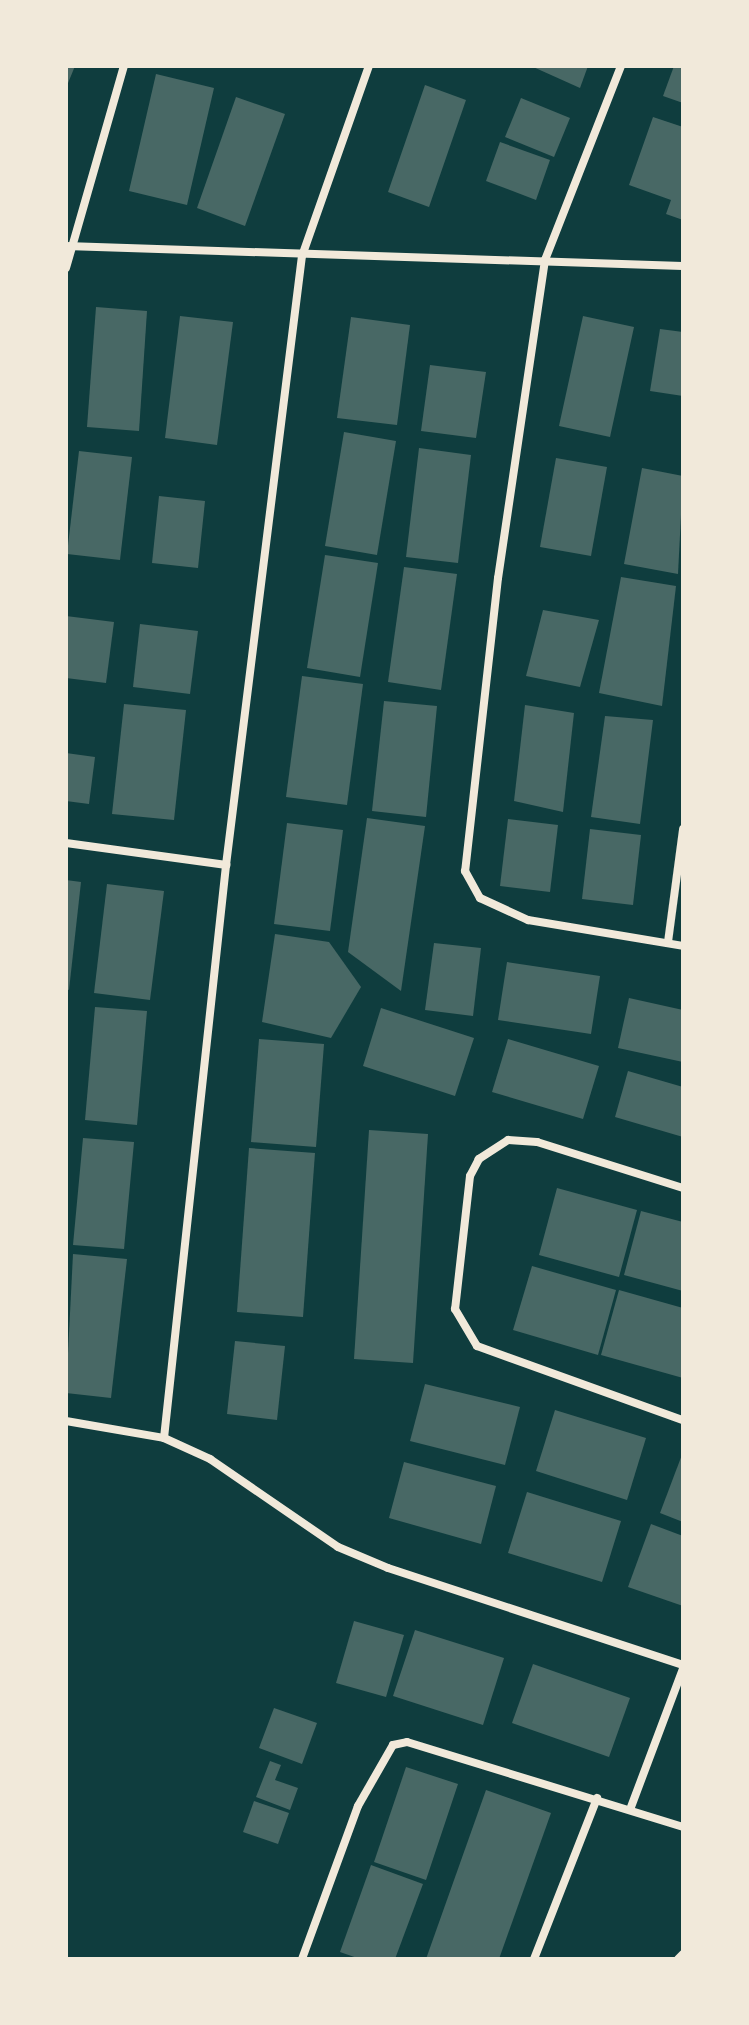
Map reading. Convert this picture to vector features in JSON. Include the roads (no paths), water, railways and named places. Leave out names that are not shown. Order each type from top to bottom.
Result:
[{"type":"street","points":[[66,268],[68,246],[124,66]]},
{"type":"street","points":[[164,1438],[226,865],[302,256],[369,66]]},
{"type":"street","points":[[621,66],[545,260],[498,578],[465,871],[480,898],[528,920],[683,946]]},
{"type":"street","points":[[68,246],[683,266]]},
{"type":"street","points":[[668,942],[683,829]]},
{"type":"street","points":[[66,843],[226,865]]},
{"type":"street","points":[[683,1188],[537,1142],[499,1144],[479,1159],[470,1176],[455,1309],[477,1346],[683,1420]]},
{"type":"street","points":[[66,1421],[164,1438],[210,1459],[338,1547],[388,1568],[683,1667],[631,1807]]},
{"type":"street","points":[[302,1959],[358,1806],[393,1745],[407,1742],[631,1807],[683,1827]]},
{"type":"street","points":[[534,1959],[597,1798]]},
{"type":"street","points":[[678,1959],[683,1954]]}]
